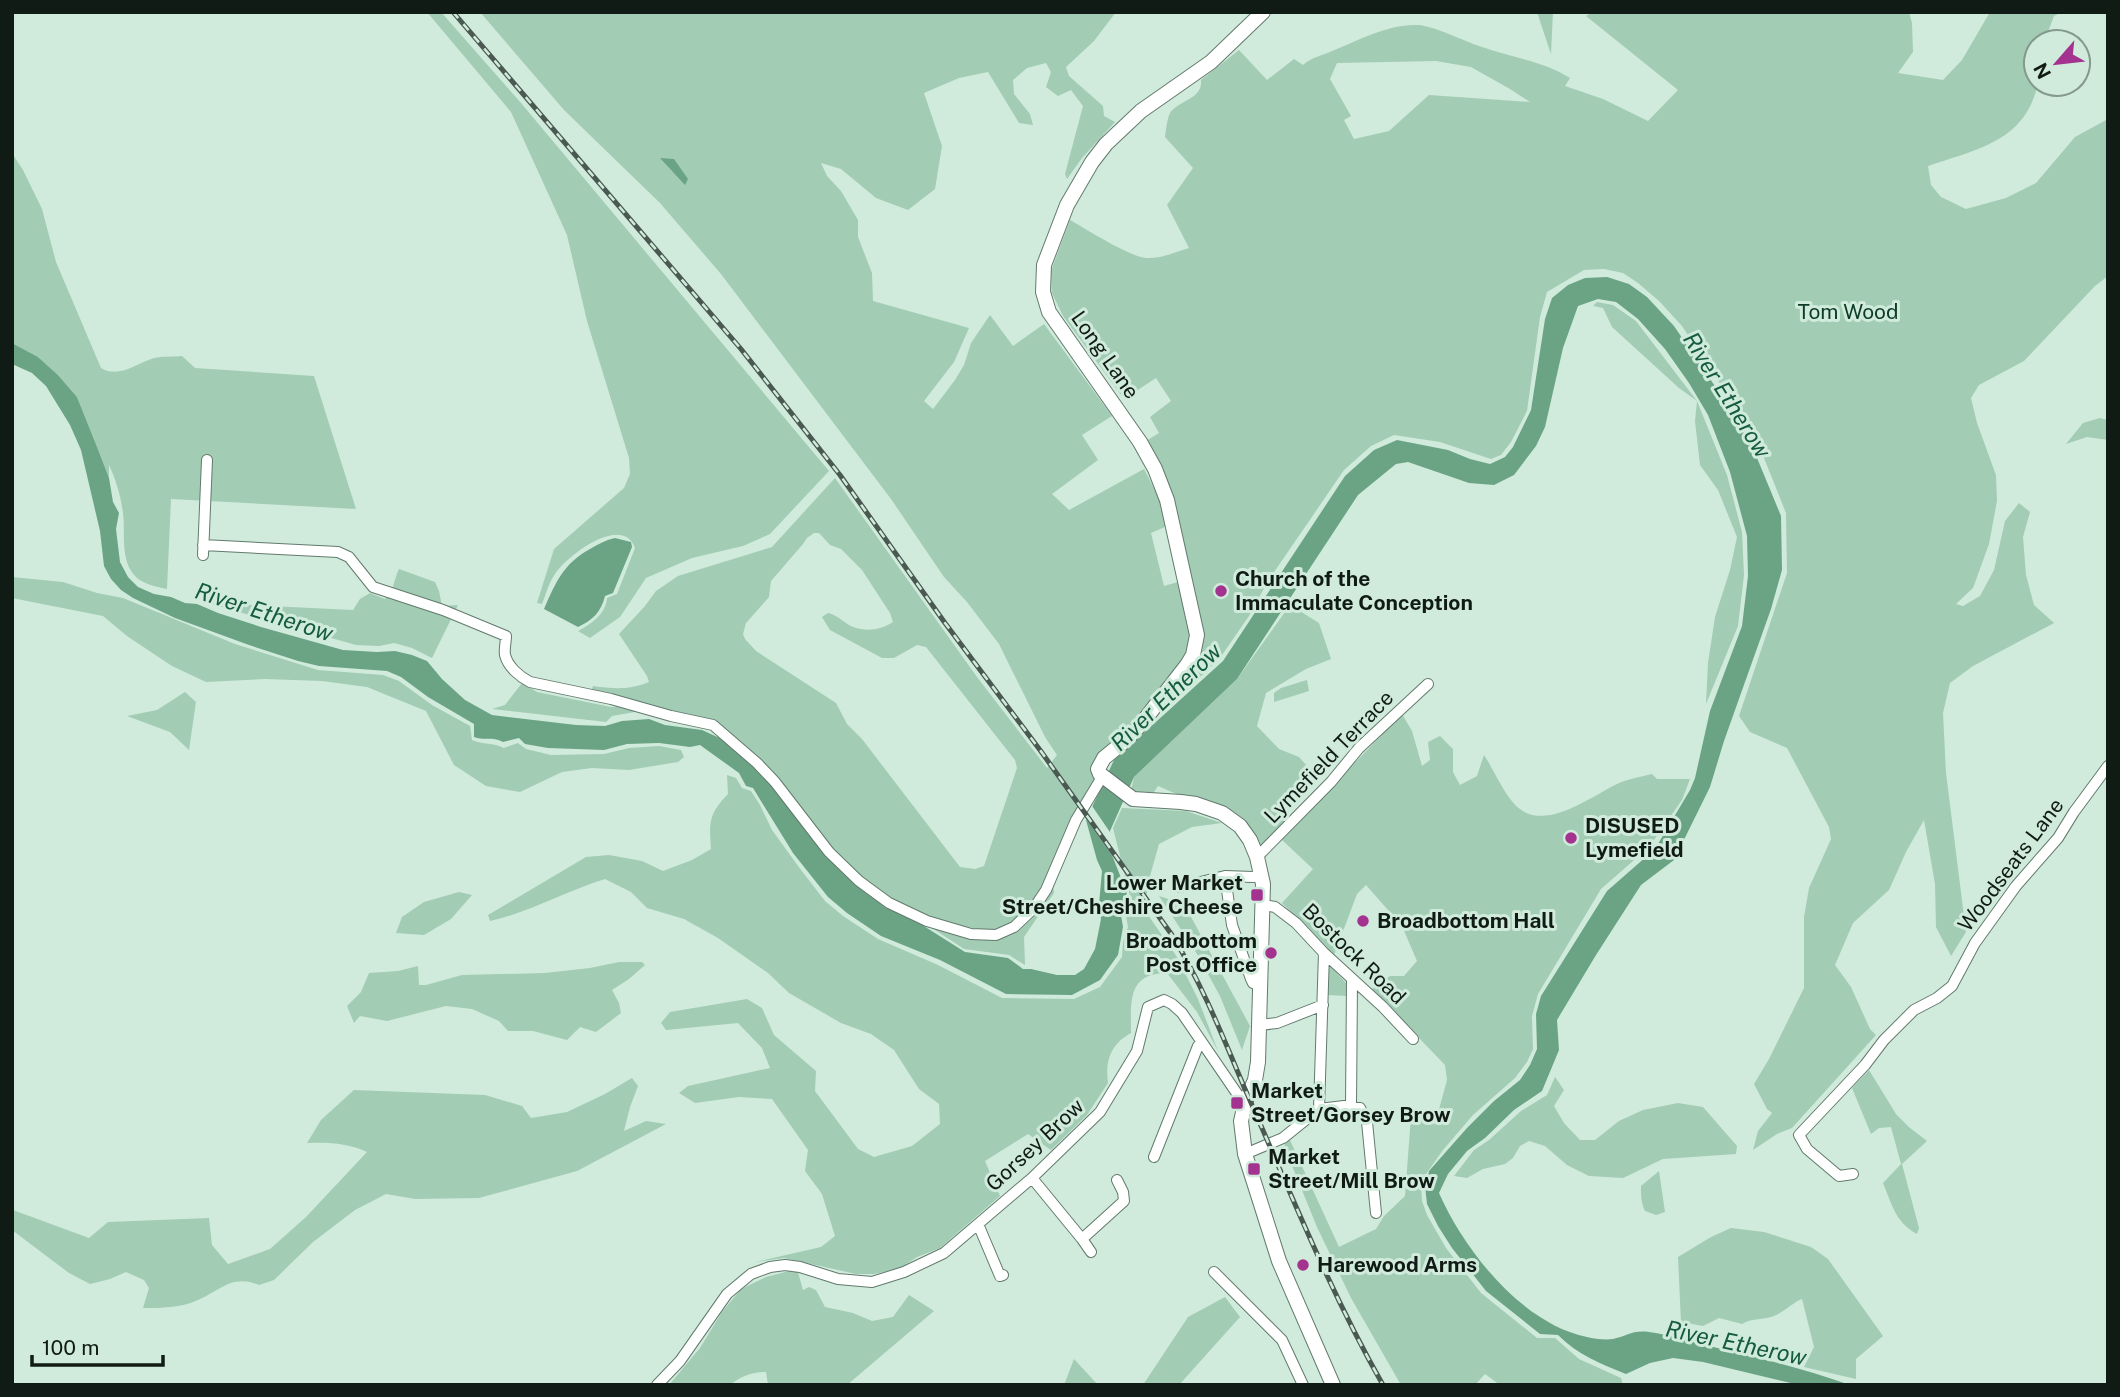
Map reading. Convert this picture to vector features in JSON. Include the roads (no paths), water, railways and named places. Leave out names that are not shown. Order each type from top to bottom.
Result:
[{"type":"street","name":"Long Lane","points":[[1102,773],[1182,672],[1193,655],[1197,635],[1167,500],[1155,469],[1140,442],[1049,312],[1043,292],[1044,265],[1067,205],[1092,162],[1107,144],[1141,111],[1211,62],[1264,12]]},
{"type":"street","points":[[207,460],[203,550],[338,552],[349,556],[366,585],[443,610],[503,634],[507,640],[506,658],[518,675],[530,682],[713,725],[775,782],[829,852],[859,881],[889,903],[927,921],[971,934],[996,935],[1014,927],[1034,908],[1046,890],[1076,820],[1102,773],[1131,799],[1182,802],[1222,813],[1240,826],[1257,857],[1262,875],[1263,905],[1257,1071],[1246,1100],[1241,1134],[1279,1261],[1333,1385]]},
{"type":"street","name":"Lymefield Terrace","points":[[1257,857],[1331,782],[1359,748],[1428,684]]},
{"type":"street","name":"Woodseats Lane","points":[[1853,1174],[1839,1176],[1807,1149],[1799,1135],[1914,1010],[1937,998],[1952,986],[1975,943],[2016,887],[2058,838],[2108,766]]},
{"type":"street","points":[[1180,887],[1225,876],[1262,875]]},
{"type":"street","points":[[1225,876],[1232,925],[1251,979],[1260,986]]},
{"type":"street","name":"Bostock Road","points":[[1263,905],[1275,907],[1296,923],[1413,1039]]},
{"type":"street","points":[[1320,1109],[1324,953]]},
{"type":"street","points":[[1351,1106],[1352,981]]},
{"type":"street","name":"Gorsey Brow","points":[[657,1385],[680,1361],[727,1294],[751,1274],[770,1266],[785,1265],[838,1279],[872,1282],[904,1272],[944,1253],[1032,1178],[1100,1112],[1137,1051],[1148,1007],[1164,1000],[1182,1013],[1238,1095],[1246,1100]]},
{"type":"street","points":[[1260,1025],[1277,1023],[1323,1005]]},
{"type":"street","points":[[1154,1157],[1198,1046],[1202,1044]]},
{"type":"street","points":[[1245,1154],[1283,1138],[1320,1109],[1351,1106],[1363,1111],[1367,1122],[1376,1213]]},
{"type":"street","points":[[1032,1178],[1091,1252]]},
{"type":"street","points":[[1082,1238],[1124,1201],[1117,1180]]},
{"type":"street","points":[[978,1224],[1000,1276],[1003,1275]]},
{"type":"street","points":[[1214,1272],[1282,1340],[1303,1385]]},
{"type":"railway","points":[[453,12],[741,349],[840,475],[1172,935],[1212,1011],[1327,1276],[1383,1385]]},
{"type":"place","name":"Church of the Immaculate Conception","points":[[1221,591]]},
{"type":"place","name":"DISUSED Lymefield","points":[[1571,838]]},
{"type":"place","name":"Lower Market Street/Cheshire Cheese","points":[[1257,895]]},
{"type":"place","name":"Broadbottom Hall","points":[[1363,921]]},
{"type":"place","name":"Broadbottom Post Office","points":[[1271,953]]},
{"type":"place","name":"Market Street/Gorsey Brow","points":[[1237,1103]]},
{"type":"place","name":"Market Street/Mill Brow","points":[[1254,1169]]},
{"type":"place","name":"Harewood Arms","points":[[1303,1265]]},
{"type":"park label","name":"Tom Wood","points":[[1848,312]]},
{"type":"water label","name":"River Etherow","points":[[1727,395]]},
{"type":"water label","name":"River Etherow","points":[[264,612]]},
{"type":"water label","name":"River Etherow","points":[[1166,697]]},
{"type":"water label","name":"River Etherow","points":[[1736,1343]]}]
